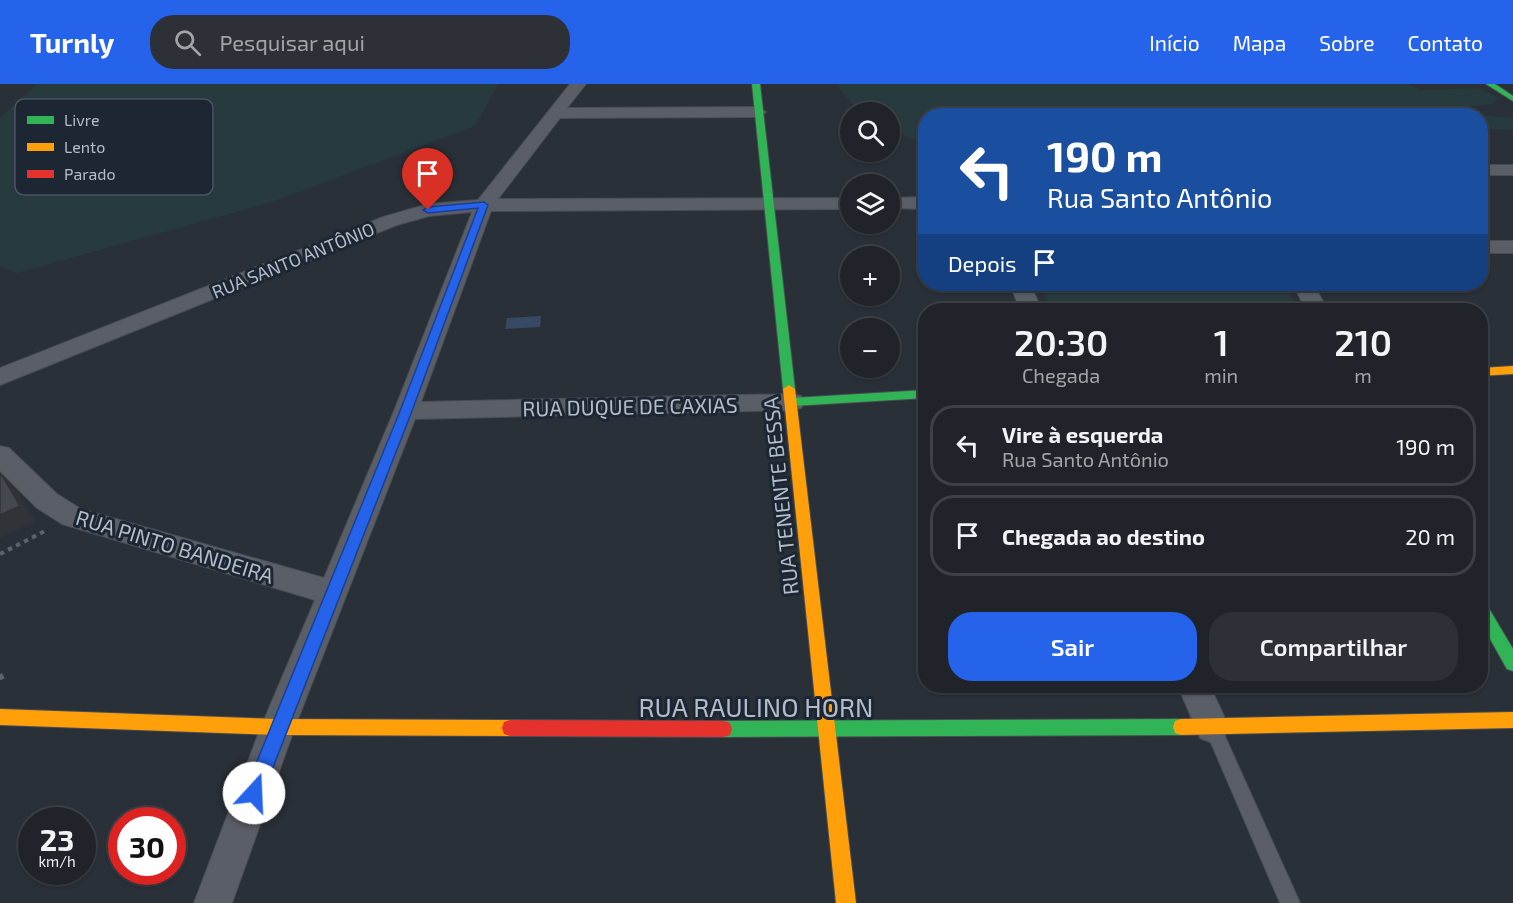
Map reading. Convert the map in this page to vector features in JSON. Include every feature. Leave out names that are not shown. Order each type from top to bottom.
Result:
[{"type":"street","points":[[213,903],[278,727],[406,411],[484,205],[578,84]]},
{"type":"street","name":"RUA TENENTE BESSA","points":[[756,84],[767,205],[792,402],[825,730],[846,903]]},
{"type":"street","points":[[1490,84],[1513,99]]},
{"type":"street","points":[[556,113],[758,112]]},
{"type":"street","points":[[1488,170],[1513,170]]},
{"type":"street","points":[[900,203],[918,203]]},
{"type":"street","name":"RUA SANTO ANTÔNIO","points":[[0,377],[390,221],[428,210],[484,205],[840,204]]},
{"type":"street","points":[[1488,247],[1513,247]]},
{"type":"street","points":[[1488,372],[1513,370]]},
{"type":"street","name":"RUA DUQUE DE CAXIAS","points":[[406,411],[792,402],[918,394]]},
{"type":"street","name":"RUA PINTO BANDEIRA","points":[[0,455],[47,501],[72,517],[334,593]]},
{"type":"street","points":[[1488,620],[1513,664]]},
{"type":"street","points":[[1197,693],[1212,727]]},
{"type":"street","name":"RUA RAULINO HORN","points":[[0,717],[278,727],[825,730],[1212,727],[1513,720]]},
{"type":"lane","points":[[1212,727],[1290,903]]},
{"type":"path","points":[[0,554],[72,517]]},
{"type":"green space","points":[[37,84],[498,84],[475,126],[272,202],[17,273],[0,266],[0,118],[15,104],[15,195],[213,195],[213,99],[21,99]]},
{"type":"green space","points":[[835,84],[1409,84],[1420,90],[1480,88],[1499,99],[1493,104],[1467,107],[1469,108],[1080,108],[1079,106],[918,108],[918,141],[900,134],[900,102],[851,102]]},
{"type":"green space","points":[[1488,116],[1513,118],[1513,130],[1488,129]]},
{"type":"green space","points":[[1042,291],[1288,291],[1296,303],[1048,303]]},
{"type":"water","points":[[541,316],[540,327],[505,329],[507,318]]},
{"type":"building","points":[[0,474],[20,506],[0,515]]},
{"type":"traffic: fast","points":[[756,84],[789,389]]},
{"type":"traffic: fast","points":[[1490,84],[1513,99]]},
{"type":"traffic: fast","points":[[792,402],[918,394]]},
{"type":"traffic: fast","points":[[1488,620],[1513,664]]},
{"type":"traffic: fast","points":[[724,729],[1181,727]]},
{"type":"traffic: slow","points":[[1488,372],[1513,370]]},
{"type":"traffic: slow","points":[[789,389],[846,903]]},
{"type":"traffic: slow","points":[[0,717],[278,727],[510,728]]},
{"type":"traffic: slow","points":[[1181,727],[1513,720]]},
{"type":"traffic: jam","points":[[510,728],[724,729]]},
{"type":"route","points":[[254,793],[278,727],[406,411],[484,205],[428,210]]}]
